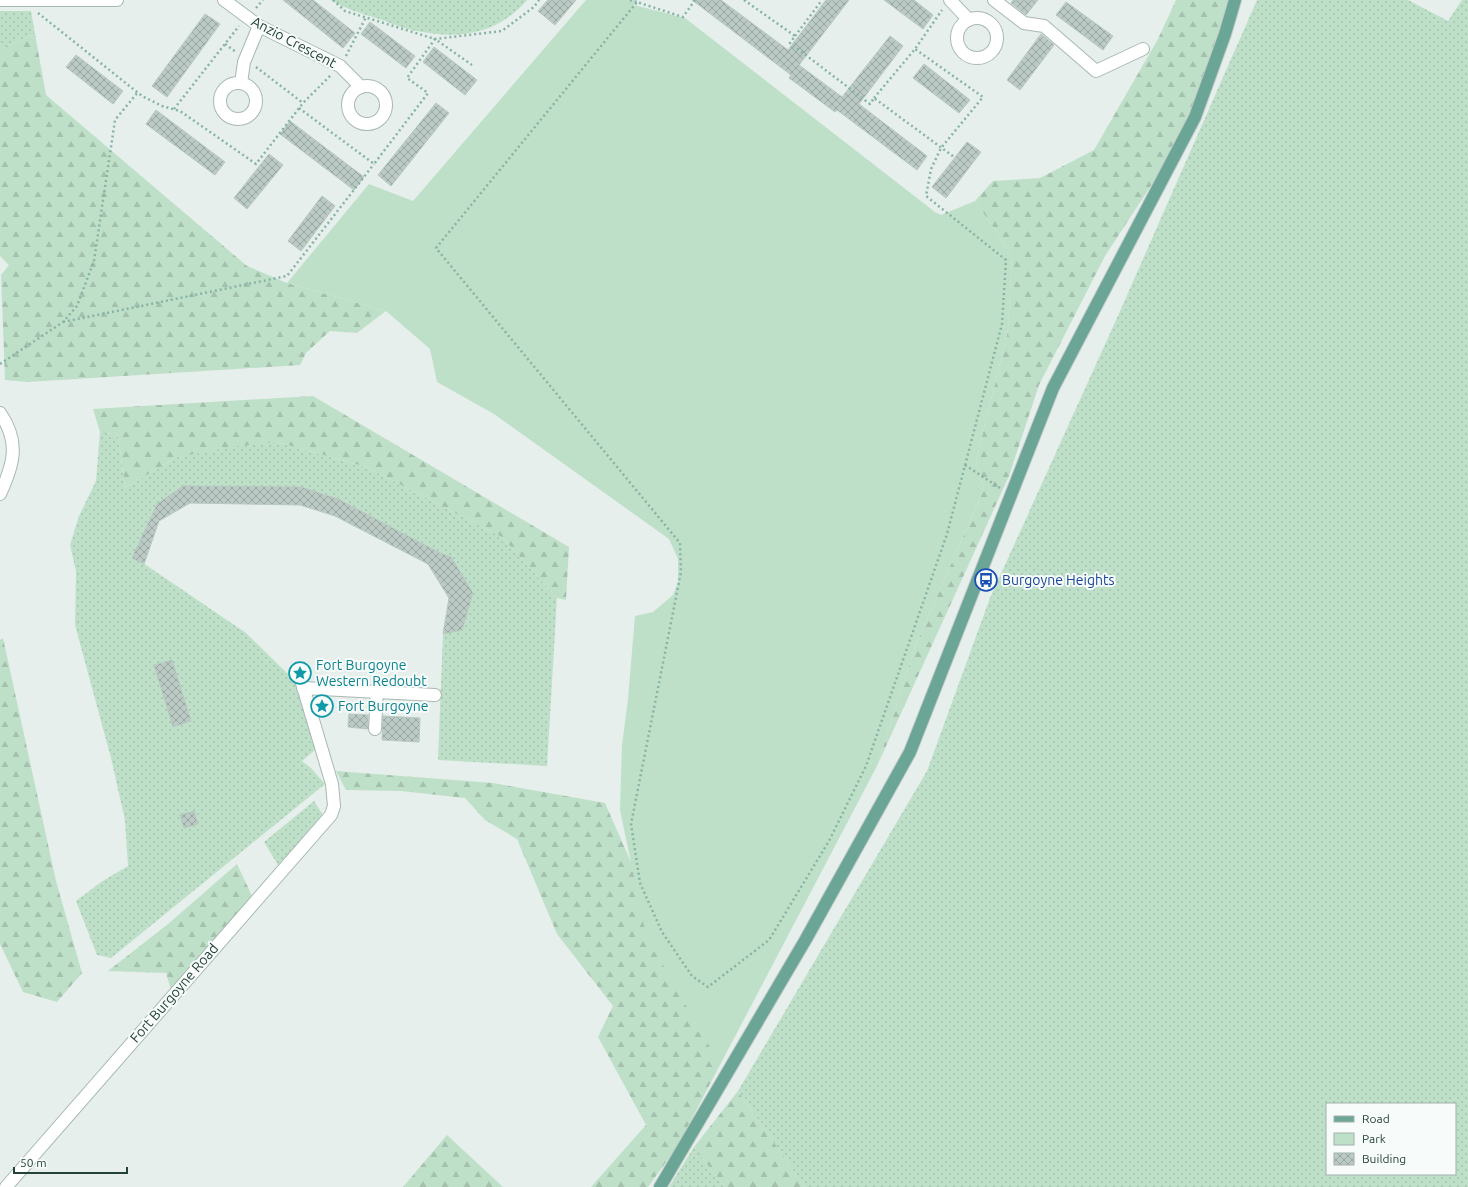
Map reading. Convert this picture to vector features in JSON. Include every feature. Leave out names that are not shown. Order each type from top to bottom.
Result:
[{"type":"main road","points":[[660,1187],[806,939],[910,752],[1053,388],[1195,117],[1225,34],[1235,0]]},
{"type":"street","points":[[1,0],[117,0]]},
{"type":"street","name":"Anzio Crescent","points":[[224,0],[259,26],[340,66],[361,86]]},
{"type":"street","points":[[994,0],[1024,23],[1044,26],[1096,71],[1143,50]]},
{"type":"street","points":[[947,3],[969,20]]},
{"type":"street","points":[[241,83],[245,58],[259,26]]},
{"type":"street","points":[[0,413],[7,423],[14,450],[10,473],[0,494]]},
{"type":"street","points":[[299,673],[303,688],[435,695]]},
{"type":"street","name":"Fort Burgoyne Road","points":[[6,1187],[331,814],[334,795],[303,688]]},
{"type":"street","points":[[375,729],[377,691]]},
{"type":"path","points":[[22,0],[138,92],[162,106],[180,111],[256,164],[303,103],[340,66],[366,17]]},
{"type":"path","points":[[333,0],[345,11],[435,39],[472,65]]},
{"type":"path","points":[[63,322],[287,276],[428,93],[407,78],[435,39],[502,31],[534,7],[539,0]]},
{"type":"path","points":[[630,0],[683,17],[695,0]]},
{"type":"path","points":[[744,0],[795,36]]},
{"type":"path","points":[[822,0],[790,44],[870,104],[915,50],[947,3]]},
{"type":"path","points":[[637,2],[436,248],[680,543],[681,572],[631,824],[640,883],[662,932],[692,976],[708,987],[769,940],[829,841],[866,766],[947,534],[1002,324],[1006,260],[926,196],[931,169],[941,148],[983,97],[915,50]]},
{"type":"path","points":[[174,109],[235,31]]},
{"type":"path","points":[[225,44],[303,103]]},
{"type":"path","points":[[0,364],[63,322],[77,306],[94,261],[115,120],[138,92]]},
{"type":"path","points":[[874,98],[954,157]]},
{"type":"path","points":[[299,108],[374,164]]},
{"type":"path","points":[[965,465],[1011,495]]},
{"type":"green space","points":[[331,0],[527,0],[504,20],[491,27],[477,32],[448,35],[433,34],[404,28],[349,9]]},
{"type":"green space","points":[[586,0],[635,0],[634,5],[685,18],[935,212],[941,215],[975,201],[1012,255],[1008,330],[976,461],[984,489],[916,644],[877,766],[720,1065],[646,935],[620,810],[622,745],[628,699],[635,616],[653,612],[673,595],[678,582],[678,559],[669,539],[494,414],[437,382],[430,349],[386,311],[287,283],[369,184],[413,201]]},
{"type":"green space","points":[[1176,0],[1235,0],[1190,126],[1105,256],[1039,385],[1009,476],[877,766],[916,644],[984,489],[976,461],[1008,330],[1012,255],[975,201],[993,181],[1040,178],[1094,150],[1158,39]]},
{"type":"green space","points":[[1257,0],[1408,0],[1448,21],[1462,0],[1468,0],[1468,1187],[805,1187],[738,1091],[927,771],[990,598],[1117,318]]},
{"type":"green space","points":[[0,11],[31,11],[35,34],[0,49]]},
{"type":"green space","points":[[35,34],[46,95],[247,266],[287,283],[386,311],[357,333],[330,331],[306,353],[300,365],[28,382],[5,380],[1,275],[9,265],[0,256],[0,49]]},
{"type":"green space","points":[[313,396],[569,547],[566,600],[557,598],[502,537],[366,467],[277,442],[238,446],[177,457],[125,488],[118,435],[100,432],[93,409]]},
{"type":"green space","points":[[100,432],[118,435],[125,488],[177,457],[237,443],[277,442],[366,467],[502,537],[557,598],[547,766],[438,760],[443,634],[462,630],[473,594],[442,554],[338,499],[301,487],[183,486],[156,505],[132,558],[143,563],[246,633],[287,673],[299,673],[320,746],[302,761],[311,768],[325,784],[111,958],[97,955],[76,901],[101,882],[128,866],[125,820],[111,758],[75,625],[76,571],[70,545],[79,516],[96,481]]},
{"type":"green space","points":[[3,638],[56,881],[82,973],[57,1002],[23,992],[0,944],[0,640]]},
{"type":"green space","points":[[336,771],[493,783],[605,803],[720,1065],[677,1147],[648,1187],[591,1187],[646,1125],[598,1037],[613,1006],[557,934],[517,839],[485,820],[465,798],[401,791],[346,790]]},
{"type":"green space","points":[[314,801],[323,815],[278,865],[264,842]]},
{"type":"green space","points":[[237,864],[253,898],[171,990],[166,973],[108,971],[168,924]]},
{"type":"green space","points":[[738,1091],[805,1187],[724,1187],[694,1147]]},
{"type":"green space","points":[[447,1135],[503,1187],[403,1187]]},
{"type":"green space","points":[[694,1147],[724,1187],[669,1187]]},
{"type":"building","points":[[283,0],[313,0],[355,33],[343,48]]},
{"type":"building","points":[[548,0],[576,0],[555,25],[538,11]]},
{"type":"building","points":[[692,0],[721,0],[788,50],[826,0],[849,0],[799,65],[842,97],[890,36],[903,46],[859,104],[927,156],[917,170],[837,110],[835,112],[789,78],[791,75]]},
{"type":"building","points":[[884,0],[914,0],[933,15],[923,29]]},
{"type":"building","points":[[1013,0],[1038,0],[1026,15],[1011,3]]},
{"type":"building","points":[[1066,2],[1113,36],[1103,50],[1056,15]]},
{"type":"building","points":[[205,14],[220,24],[167,97],[152,86]]},
{"type":"building","points":[[370,22],[415,56],[406,68],[361,34]]},
{"type":"building","points":[[1041,34],[1054,45],[1020,90],[1007,80]]},
{"type":"building","points":[[434,47],[477,80],[465,95],[423,62]]},
{"type":"building","points":[[76,55],[123,91],[113,104],[66,67]]},
{"type":"building","points":[[924,64],[970,100],[959,113],[913,78]]},
{"type":"building","points":[[436,103],[449,113],[391,186],[378,175]]},
{"type":"building","points":[[156,110],[225,162],[215,175],[146,124]]},
{"type":"building","points":[[290,121],[364,177],[354,190],[280,134]]},
{"type":"building","points":[[967,142],[981,152],[946,198],[932,187]]},
{"type":"building","points":[[269,154],[283,165],[247,209],[234,198]]},
{"type":"building","points":[[322,196],[335,206],[301,251],[288,241]]},
{"type":"building","points":[[183,486],[301,487],[338,499],[442,554],[451,557],[473,593],[462,630],[443,634],[449,598],[428,564],[335,516],[300,505],[190,503],[159,521],[144,564],[132,558],[157,504]]},
{"type":"building","points":[[172,660],[191,721],[173,727],[154,665]]},
{"type":"building","points":[[349,714],[368,715],[368,729],[348,727]]},
{"type":"building","points":[[383,716],[420,718],[419,742],[382,740]]},
{"type":"building","points":[[194,811],[198,824],[184,828],[180,815]]},
{"type":"place","name":"Burgoyne Heights","points":[[986,580]]},
{"type":"place","name":"Fort Burgoyne Western Redoubt","points":[[300,673]]},
{"type":"place","name":"Fort Burgoyne","points":[[322,706]]}]
